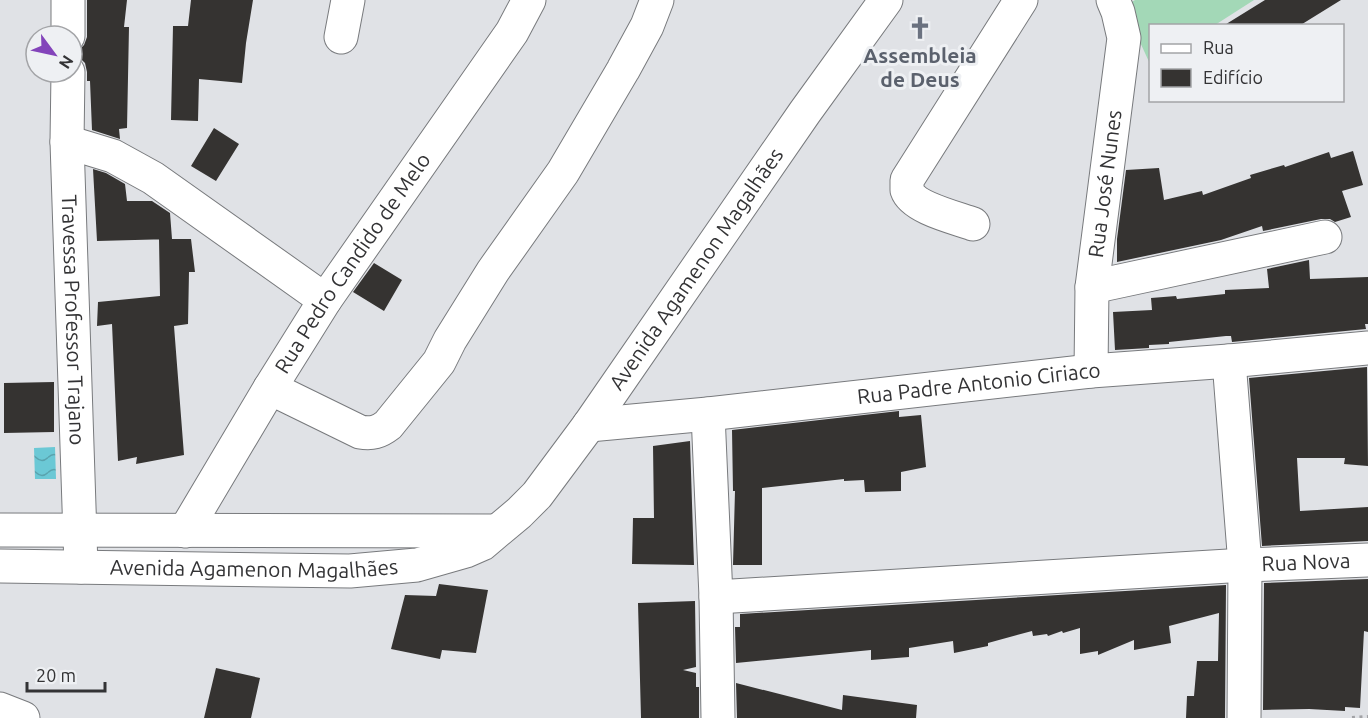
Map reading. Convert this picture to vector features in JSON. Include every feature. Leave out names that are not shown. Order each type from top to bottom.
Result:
[{"type":"street","points":[[68,0],[68,24]]},
{"type":"street","points":[[341,37],[348,0]]},
{"type":"street","name":"Rua Pedro Candido de Melo","points":[[185,531],[325,300],[512,32],[530,0]]},
{"type":"street","points":[[270,388],[360,432],[371,434],[388,425],[439,362],[493,270],[563,172],[628,61],[647,26],[657,0]]},
{"type":"street","name":"Avenida Agamenon Magalhães","points":[[0,566],[350,571],[417,565],[482,544],[537,495],[589,425],[885,0]]},
{"type":"street","points":[[974,224],[920,205],[907,190],[907,180],[1021,0]]},
{"type":"street","name":"Rua José Nunes","points":[[1091,371],[1092,286],[1124,38],[1113,0]]},
{"type":"street","name":"Travessa Professor Trajano","points":[[68,84],[67,142],[81,567]]},
{"type":"street","points":[[67,142],[113,156],[153,178],[325,300]]},
{"type":"street","points":[[1092,286],[1325,237]]},
{"type":"street","name":"Rua Padre Antonio Ciriaco","points":[[589,425],[1091,371],[1368,348]]},
{"type":"street","points":[[1230,361],[1245,565],[1244,718]]},
{"type":"street","points":[[708,414],[716,597],[718,718]]},
{"type":"street","name":"Avenida Agamenon Magalhães","points":[[0,530],[497,531]]},
{"type":"street","name":"Rua Nova","points":[[716,597],[1245,565],[1368,560]]},
{"type":"street","points":[[0,709],[23,718]]},
{"type":"path","points":[[1352,718],[1368,717]]},
{"type":"green space","points":[[1135,0],[1254,0],[1217,24],[1149,24],[1149,62],[1124,7]]},
{"type":"water","points":[[55,447],[56,479],[35,479],[34,448]]},
{"type":"building","points":[[87,0],[127,0],[124,27],[129,27],[127,128],[119,129],[120,139],[92,130],[90,81],[87,81],[84,62],[84,45],[87,37]]},
{"type":"building","points":[[191,0],[253,0],[242,83],[199,79],[198,121],[171,120],[173,26],[188,26]]},
{"type":"building","points":[[1265,0],[1341,0],[1302,24],[1226,24]]},
{"type":"building","points":[[214,128],[239,144],[216,181],[191,166]]},
{"type":"building","points":[[1353,151],[1363,185],[1342,191],[1351,217],[1335,222],[1330,219],[1321,219],[1263,231],[1262,226],[1221,240],[1117,262],[1117,239],[1126,170],[1159,168],[1164,200],[1202,191],[1203,195],[1251,178],[1250,175],[1284,165],[1285,167],[1329,152],[1331,158]]},
{"type":"building","points":[[93,169],[106,173],[125,184],[127,201],[152,201],[170,213],[172,239],[97,241]]},
{"type":"building","points":[[159,239],[191,239],[195,272],[189,272],[188,324],[174,326],[184,455],[136,464],[137,457],[118,461],[112,324],[97,326],[98,302],[160,296]]},
{"type":"building","points":[[1309,260],[1310,279],[1368,277],[1368,324],[1365,324],[1366,329],[1232,342],[1231,336],[1226,336],[1149,345],[1149,348],[1115,350],[1113,312],[1152,310],[1151,298],[1176,296],[1177,299],[1225,294],[1225,290],[1269,288],[1267,269]]},
{"type":"building","points":[[374,263],[402,280],[384,311],[353,292]]},
{"type":"building","points":[[1367,367],[1368,466],[1344,464],[1345,458],[1297,458],[1300,511],[1368,507],[1368,541],[1262,546],[1249,378]]},
{"type":"building","points":[[54,382],[54,432],[4,433],[4,383]]},
{"type":"building","points":[[899,411],[899,417],[921,415],[926,467],[901,472],[901,491],[865,492],[864,480],[844,481],[844,479],[762,488],[762,565],[733,565],[735,491],[733,491],[732,430]]},
{"type":"building","points":[[690,441],[694,565],[632,564],[633,518],[654,518],[653,446]]},
{"type":"building","points":[[1368,579],[1368,632],[1364,631],[1360,708],[1345,707],[1345,711],[1263,710],[1264,583]]},
{"type":"building","points":[[439,584],[488,590],[476,653],[442,650],[440,659],[391,649],[405,595],[436,596]]},
{"type":"building","points":[[1226,585],[1225,718],[1186,718],[1187,696],[1194,696],[1197,661],[1218,661],[1219,613],[1169,626],[1171,643],[1134,650],[1134,640],[1098,655],[1098,651],[1080,654],[1080,628],[1048,636],[1047,634],[1033,636],[1032,631],[988,643],[988,646],[954,653],[953,641],[909,648],[909,657],[871,660],[871,650],[736,663],[735,627],[740,627],[740,614]]},
{"type":"building","points":[[695,601],[696,667],[683,670],[696,673],[696,687],[699,687],[699,718],[641,718],[638,603]]},
{"type":"building","points":[[216,668],[260,678],[251,718],[204,718]]},
{"type":"building","points":[[736,683],[842,710],[843,695],[917,705],[916,718],[737,718]]},
{"type":"place","name":"Assembleia de Deus","points":[[920,28]]}]
